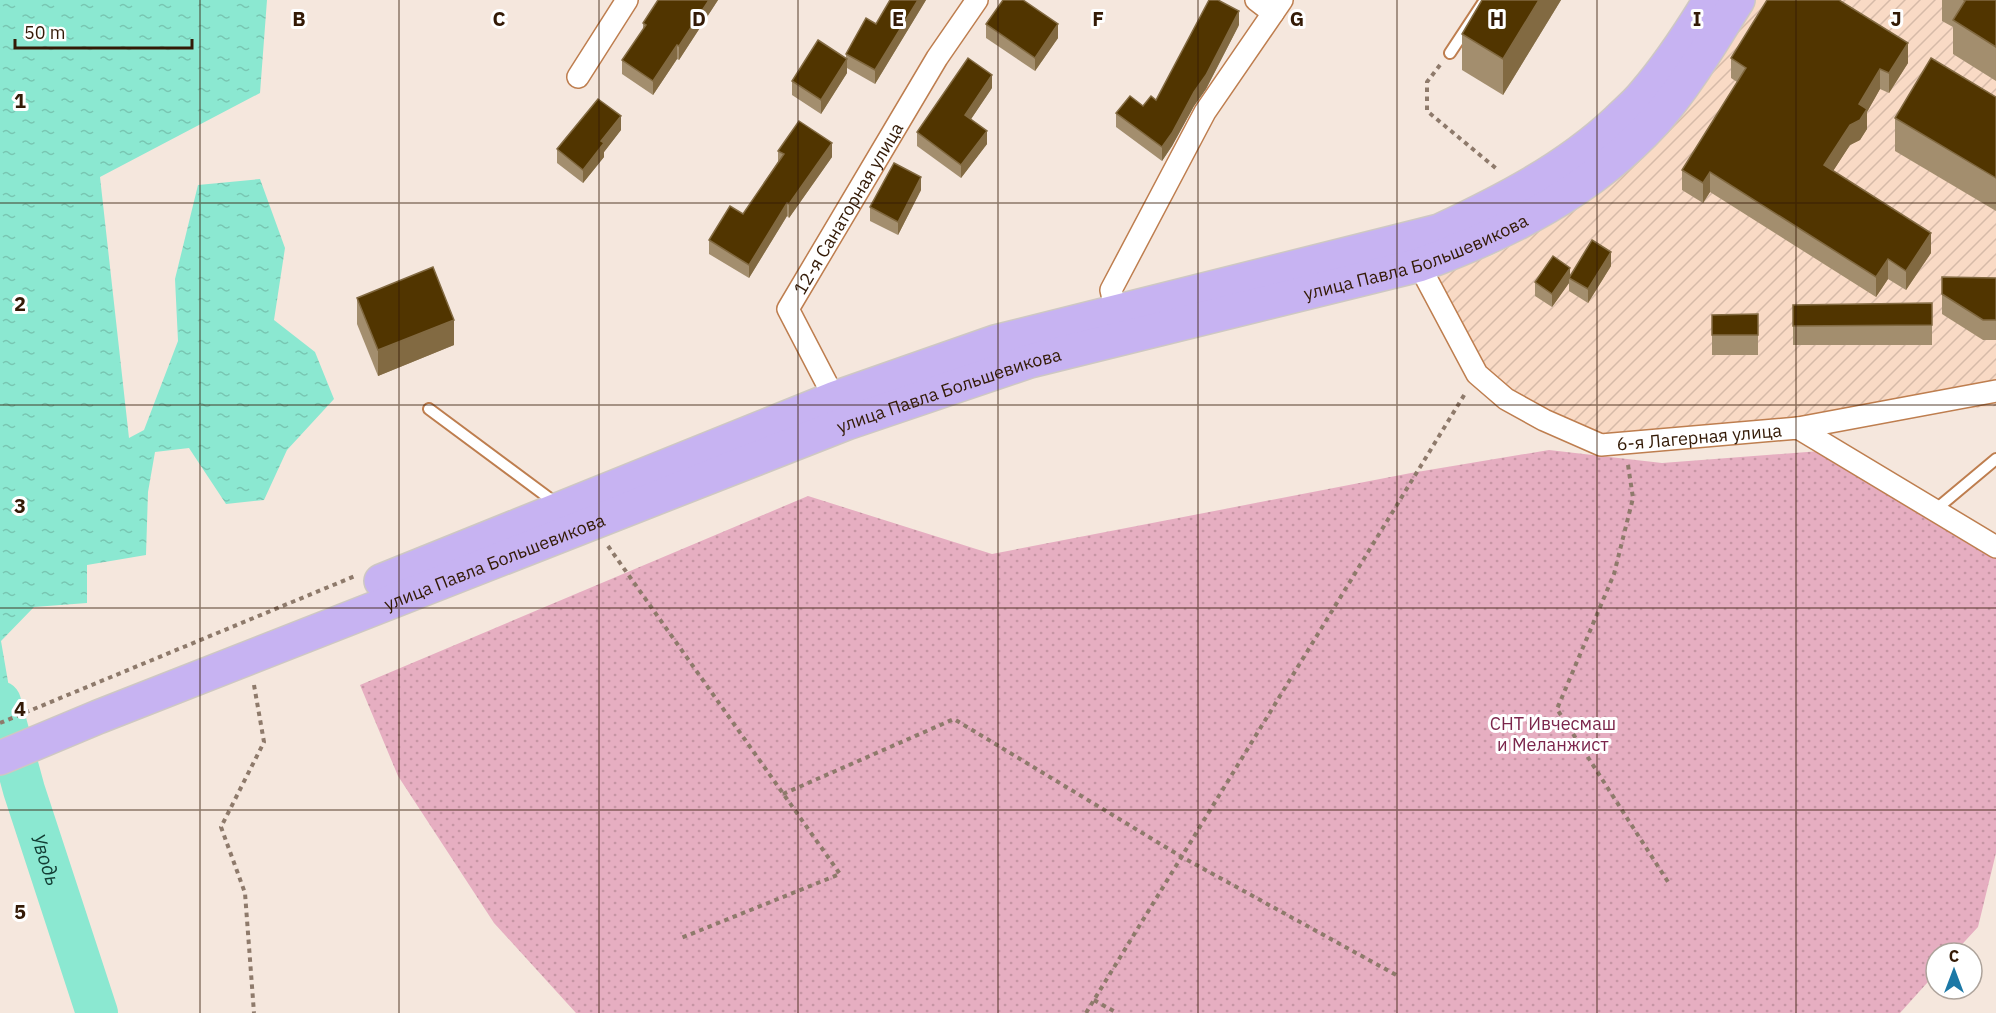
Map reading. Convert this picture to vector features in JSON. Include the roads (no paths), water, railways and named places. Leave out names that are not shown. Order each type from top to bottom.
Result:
[{"type":"main road","name":"улица Павла Большевикова","points":[[88,703],[592,524],[995,342],[1438,231],[1503,201],[1563,165],[1606,131],[1643,96],[1679,49],[1710,0]]},
{"type":"main road","name":"улица Павла Большевикова","points":[[0,738],[562,508],[841,411],[1030,361],[1419,265],[1468,247],[1540,212],[1575,191],[1618,158],[1656,120],[1693,70],[1738,0]]},
{"type":"main road","points":[[0,758],[88,703]]},
{"type":"street","points":[[578,77],[627,0]]},
{"type":"street","name":"12-я Санаторная улица","points":[[841,411],[788,309],[937,58],[977,0]]},
{"type":"street","points":[[1116,312],[1111,290],[1205,112],[1278,7],[1256,0]]},
{"type":"street","name":"6-я Лагерная улица","points":[[1419,265],[1477,374],[1506,399],[1544,420],[1601,445],[1798,428],[1996,547]]},
{"type":"street","points":[[1798,428],[1996,391]]},
{"type":"lane","points":[[1450,53],[1485,0]]},
{"type":"lane","points":[[429,409],[562,508]]},
{"type":"lane","points":[[1935,510],[1993,466]]},
{"type":"water","points":[[0,0],[267,0],[260,93],[100,177],[129,438],[144,430],[178,341],[175,279],[198,185],[260,179],[285,248],[274,320],[315,352],[334,399],[287,450],[264,500],[226,504],[189,448],[155,452],[148,492],[146,555],[87,565],[87,603],[34,607],[1,641],[11,699],[0,704]]},
{"type":"waterway","name":"Уводь","points":[[0,702],[24,790],[97,1013]]},
{"type":"park label","name":"СНТ Ивчесмаш и Меланжист","points":[[1553,733]]}]
